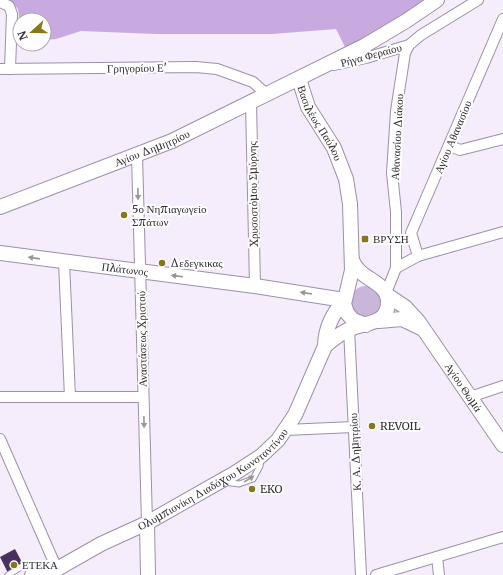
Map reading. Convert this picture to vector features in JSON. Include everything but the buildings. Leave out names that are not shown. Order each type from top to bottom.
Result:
[{"type":"street","name":"Βασιλέως Παύλου","points":[[342,303],[351,280],[352,260],[350,204],[344,173],[334,148],[308,108],[299,79],[364,46],[406,21],[437,0]]},
{"type":"street","name":"Ρήγα Φεραίου","points":[[322,68],[366,58],[410,45],[421,35],[478,0]]},
{"type":"street","points":[[0,2],[9,6],[12,14],[5,69]]},
{"type":"street","name":"Αγίου Αθανασίου","points":[[411,233],[450,146],[503,19]]},
{"type":"street","name":"Αθανασίου Διάκου","points":[[386,294],[390,279],[396,268],[396,230],[392,173],[396,111],[405,53],[410,45]]},
{"type":"street","points":[[492,46],[503,46]]},
{"type":"street","name":"Γρηγορίου Ε'","points":[[5,69],[196,67],[217,69],[253,82],[266,94]]},
{"type":"street","name":"Αγίου Δημητρίου","points":[[0,207],[172,141],[299,79]]},
{"type":"street","name":"Χρυσοστόμου Σμύρνης","points":[[251,102],[255,286]]},
{"type":"street","points":[[450,146],[460,150],[503,138]]},
{"type":"street","name":"Αναστάσεως Χριστού","points":[[137,155],[147,524]]},
{"type":"street","points":[[396,230],[411,233],[418,256]]},
{"type":"street","points":[[396,268],[418,256],[503,232]]},
{"type":"street","name":"Πλάτωνος","points":[[0,253],[255,286],[342,303]]},
{"type":"street","points":[[352,260],[362,275],[373,281],[386,294],[388,303],[387,311],[372,323],[353,320],[342,303],[357,282],[373,281],[390,279]]},
{"type":"street","points":[[64,262],[70,397]]},
{"type":"street","name":"Αγίου Θωμά","points":[[386,294],[412,313],[503,446]]},
{"type":"street","name":"Ολυμπιονίκη Διαδόχου Κωνσταντίνου","points":[[45,573],[101,544],[147,524],[244,468],[261,456],[278,440],[295,415],[329,342],[325,335],[342,303]]},
{"type":"street","name":"Αγίου Θωμά","points":[[329,342],[349,329],[372,323],[402,319],[423,329]]},
{"type":"street","name":"Κ. Α. Δημητρίου","points":[[349,329],[360,575]]},
{"type":"street","points":[[470,397],[503,386]]},
{"type":"street","points":[[0,397],[143,397]]},
{"type":"street","points":[[285,430],[354,427]]},
{"type":"street","points":[[0,439],[45,573]]},
{"type":"street","points":[[147,524],[148,575]]},
{"type":"street","points":[[376,575],[503,537]]},
{"type":"street","points":[[437,557],[439,575]]},
{"type":"lane","points":[[8,575],[26,564],[45,573]]},
{"type":"shaded area","points":[[10,0],[426,0],[346,49],[336,29],[272,34],[156,34],[81,31],[52,39],[52,12],[18,12],[18,9]]},
{"type":"shaded area","points":[[366,286],[377,291],[382,302],[377,313],[366,318],[355,313],[350,302],[355,291]]},
{"type":"place","name":"5ο Νηπιαγωγείο Σπάτων","points":[[124,215]]},
{"type":"place","name":"ΒΡΥΣΗ","points":[[365,239]]},
{"type":"place","name":"Δεδεγκικας","points":[[162,263]]},
{"type":"place","name":"REVOIL","points":[[372,426]]},
{"type":"place","name":"EKO","points":[[252,489]]},
{"type":"place","name":"ΕΤΕΚΑ","points":[[14,565]]}]
